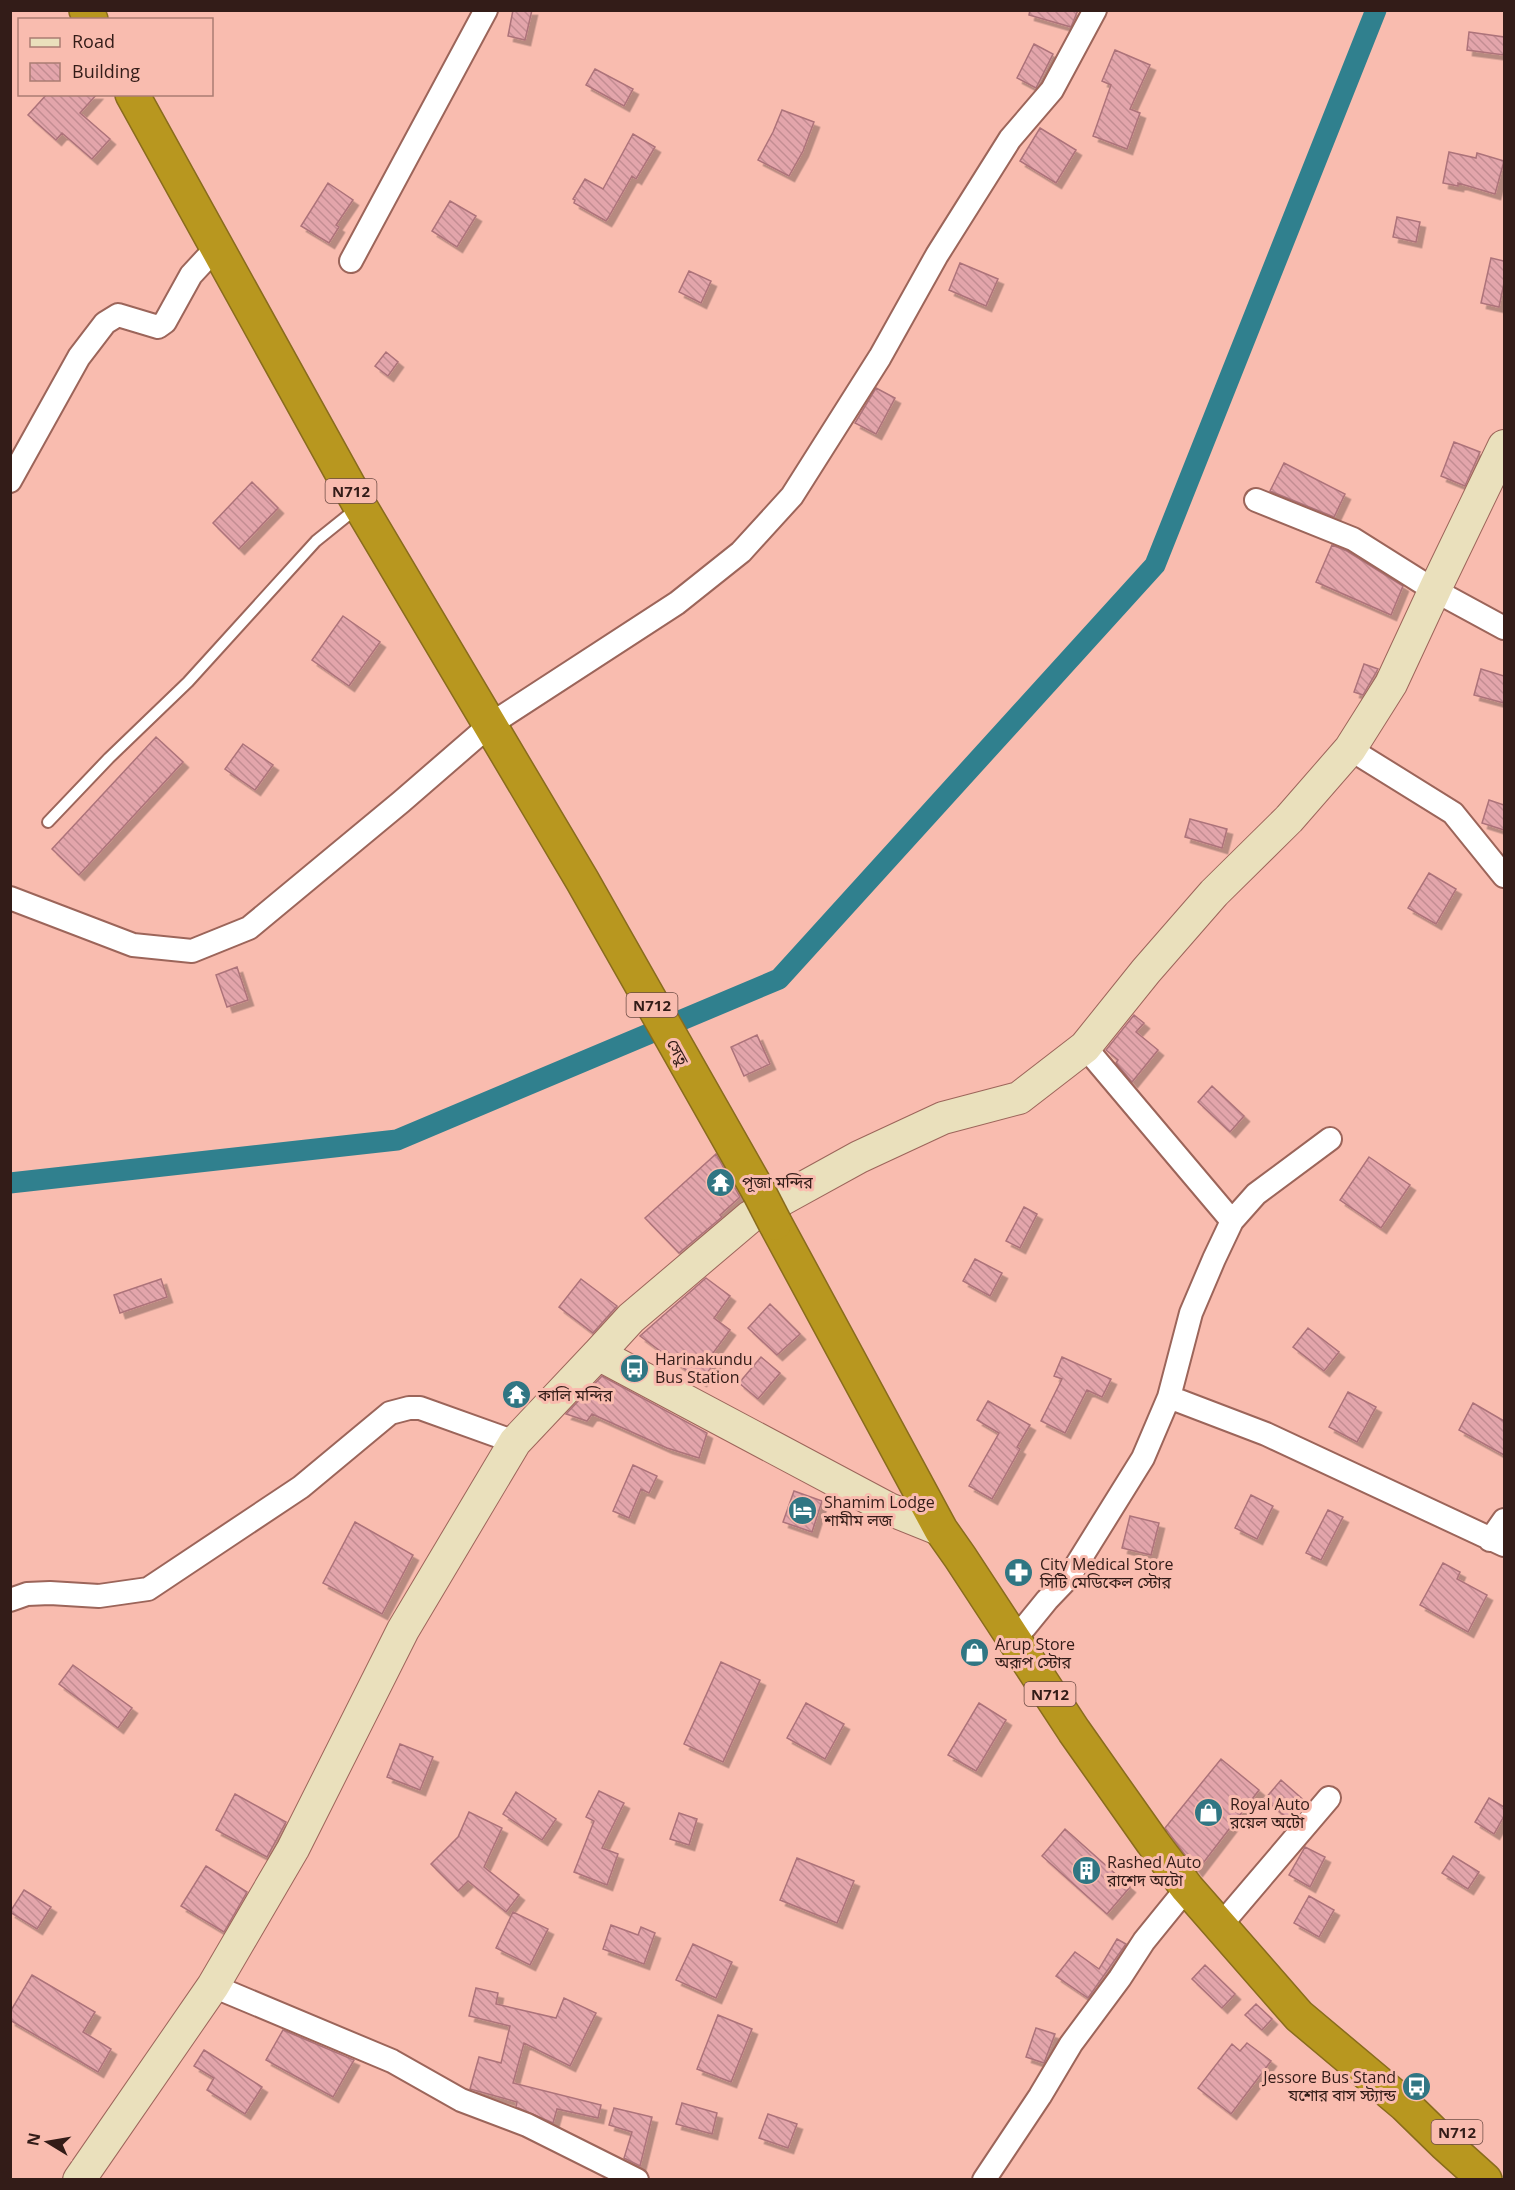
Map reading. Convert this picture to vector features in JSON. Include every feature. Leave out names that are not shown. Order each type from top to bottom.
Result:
[{"type":"highway","name":"N712","points":[[133,96],[360,506],[491,724]]},
{"type":"highway","name":"সেতু","points":[[491,724],[759,1192],[941,1530]]},
{"type":"highway","name":"N712","points":[[941,1530],[1074,1731],[1153,1844],[1187,1888],[1299,2016],[1405,2105],[1485,2180]]},
{"type":"highway","name":"N712","points":[[1405,2105],[1452,2128],[1504,2166]]},
{"type":"main road","points":[[79,2180],[213,1986],[293,1849],[403,1629],[515,1442],[632,1318],[750,1217],[859,1157],[943,1118],[1019,1098],[1085,1047],[1146,971],[1214,893],[1289,819],[1350,748],[1391,684],[1504,446]]},
{"type":"main road","points":[[598,1354],[888,1509],[941,1530]]},
{"type":"street","points":[[351,261],[486,10]]},
{"type":"street","points":[[10,898],[133,945],[192,951],[249,928],[491,724],[677,603],[741,552],[792,496],[880,357],[937,255],[1010,139],[1052,90],[1095,10]]},
{"type":"street","points":[[10,481],[80,357],[105,323],[118,315],[159,327],[165,322],[191,275],[216,248]]},
{"type":"street","points":[[1256,500],[1353,539],[1434,590],[1504,628]]},
{"type":"street","points":[[1350,748],[1453,813],[1504,876]]},
{"type":"street","points":[[1085,1047],[1232,1221]]},
{"type":"street","points":[[1013,1637],[1025,1627],[1069,1577],[1143,1458],[1169,1397],[1191,1313],[1232,1221],[1256,1194],[1330,1139]]},
{"type":"street","points":[[1169,1397],[1266,1434],[1497,1543],[1504,1520]]},
{"type":"street","points":[[10,1600],[27,1594],[99,1596],[148,1589],[302,1487],[390,1413],[409,1408],[420,1408],[515,1442]]},
{"type":"street","points":[[1220,1926],[1329,1798]]},
{"type":"street","points":[[984,2180],[1040,2096],[1071,2044],[1120,1978],[1144,1941],[1187,1888]]},
{"type":"street","points":[[213,1986],[392,2061],[461,2100],[527,2125],[637,2180]]},
{"type":"lane","points":[[48,822],[109,758],[188,682],[316,542],[360,506]]},
{"type":"building","points":[[513,10],[532,10],[525,40],[508,36]]},
{"type":"building","points":[[1030,10],[1078,10],[1071,27],[1029,15]]},
{"type":"building","points":[[1469,32],[1504,37],[1504,55],[1467,50]]},
{"type":"building","points":[[1034,44],[1053,54],[1036,88],[1017,78]]},
{"type":"building","points":[[1115,50],[1150,65],[1130,109],[1140,113],[1127,149],[1093,136],[1111,85],[1102,81]]},
{"type":"building","points":[[595,69],[633,89],[624,106],[586,85]]},
{"type":"building","points":[[45,96],[95,96],[80,113],[110,139],[92,159],[62,133],[56,140],[28,115]]},
{"type":"building","points":[[782,110],[814,122],[803,151],[789,176],[758,160]]},
{"type":"building","points":[[1040,128],[1076,150],[1056,183],[1020,161]]},
{"type":"building","points":[[633,134],[655,147],[636,179],[632,176],[606,221],[574,203],[573,199],[585,179],[603,189]]},
{"type":"building","points":[[1449,152],[1476,158],[1477,153],[1504,161],[1495,194],[1458,183],[1458,186],[1443,183]]},
{"type":"building","points":[[328,183],[353,200],[336,225],[339,227],[329,243],[301,226]]},
{"type":"building","points":[[450,201],[476,216],[457,247],[432,231]]},
{"type":"building","points":[[1397,217],[1420,222],[1416,242],[1393,237]]},
{"type":"building","points":[[1491,258],[1504,261],[1504,283],[1499,307],[1481,303]]},
{"type":"building","points":[[960,263],[998,279],[986,306],[949,290]]},
{"type":"building","points":[[689,271],[711,281],[701,303],[679,292]]},
{"type":"building","points":[[386,352],[398,362],[388,376],[375,366]]},
{"type":"building","points":[[876,388],[895,398],[876,434],[855,423]]},
{"type":"building","points":[[1454,442],[1480,452],[1465,486],[1441,476]]},
{"type":"building","points":[[1284,463],[1345,494],[1334,517],[1270,491]]},
{"type":"building","points":[[252,482],[278,508],[239,549],[213,523]]},
{"type":"building","points":[[1332,545],[1347,551],[1403,586],[1391,615],[1316,582]]},
{"type":"building","points":[[343,616],[380,642],[349,686],[312,660]]},
{"type":"building","points":[[1364,664],[1378,669],[1363,695],[1354,692]]},
{"type":"building","points":[[1481,669],[1504,676],[1504,703],[1474,695]]},
{"type":"building","points":[[156,737],[183,762],[79,875],[52,849]]},
{"type":"building","points":[[243,744],[273,765],[255,790],[225,769]]},
{"type":"building","points":[[1489,800],[1504,805],[1504,830],[1482,823]]},
{"type":"building","points":[[1190,819],[1227,829],[1222,848],[1185,837]]},
{"type":"building","points":[[1429,873],[1456,889],[1436,924],[1408,908]]},
{"type":"building","points":[[237,967],[248,1000],[227,1007],[216,975]]},
{"type":"building","points":[[1134,1015],[1144,1023],[1136,1032],[1158,1050],[1132,1082],[1116,1063],[1118,1060],[1106,1050]]},
{"type":"building","points":[[757,1035],[770,1064],[744,1076],[731,1047]]},
{"type":"building","points":[[1212,1086],[1244,1116],[1230,1132],[1198,1102]]},
{"type":"building","points":[[716,1154],[740,1197],[720,1215],[722,1217],[679,1253],[645,1218]]},
{"type":"building","points":[[1369,1157],[1410,1185],[1381,1228],[1340,1200]]},
{"type":"building","points":[[1024,1207],[1037,1214],[1020,1248],[1006,1241]]},
{"type":"building","points":[[975,1259],[1002,1273],[990,1296],[963,1281]]},
{"type":"building","points":[[706,1278],[730,1296],[714,1318],[730,1330],[710,1357],[716,1361],[701,1381],[640,1336]]},
{"type":"building","points":[[161,1279],[167,1297],[120,1313],[114,1295]]},
{"type":"building","points":[[581,1279],[617,1306],[593,1333],[559,1307]]},
{"type":"building","points":[[770,1304],[800,1334],[777,1355],[748,1328]]},
{"type":"building","points":[[1308,1328],[1339,1352],[1324,1371],[1293,1347]]},
{"type":"building","points":[[761,1357],[780,1373],[758,1399],[739,1383]]},
{"type":"building","points":[[1062,1357],[1111,1379],[1102,1397],[1087,1390],[1065,1433],[1041,1421],[1062,1379],[1054,1376]]},
{"type":"building","points":[[602,1376],[707,1433],[699,1458],[667,1448],[592,1414],[587,1421],[566,1414]]},
{"type":"building","points":[[1348,1392],[1376,1407],[1357,1442],[1329,1427]]},
{"type":"building","points":[[988,1401],[1030,1425],[1017,1447],[1020,1449],[992,1499],[969,1486],[999,1433],[977,1420]]},
{"type":"building","points":[[1473,1403],[1504,1421],[1504,1455],[1459,1430]]},
{"type":"building","points":[[633,1465],[657,1476],[649,1493],[641,1489],[629,1518],[613,1511]]},
{"type":"building","name":"Shamim Lodge শামীম লজ","points":[[794,1491],[822,1501],[812,1532],[783,1522]]},
{"type":"building","points":[[1251,1495],[1273,1506],[1257,1539],[1235,1528]]},
{"type":"building","points":[[1328,1510],[1343,1517],[1321,1560],[1306,1553]]},
{"type":"building","points":[[1130,1516],[1159,1523],[1151,1555],[1122,1548]]},
{"type":"building","points":[[355,1522],[413,1555],[382,1614],[323,1583]]},
{"type":"building","points":[[1443,1563],[1460,1572],[1457,1579],[1487,1595],[1468,1632],[1420,1605]]},
{"type":"building","points":[[721,1662],[760,1680],[723,1762],[684,1744]]},
{"type":"building","points":[[73,1665],[132,1708],[118,1728],[59,1684]]},
{"type":"building","points":[[806,1703],[844,1724],[825,1759],[787,1738]]},
{"type":"building","points":[[979,1703],[1006,1720],[976,1771],[948,1755]]},
{"type":"building","points":[[400,1744],[433,1757],[420,1790],[387,1777]]},
{"type":"building","name":"Royal Auto রয়েল অটো","points":[[1221,1759],[1259,1790],[1197,1871],[1165,1828]]},
{"type":"building","points":[[1281,1780],[1307,1803],[1291,1822],[1265,1799]]},
{"type":"building","points":[[599,1791],[624,1803],[602,1848],[618,1854],[607,1885],[574,1872],[594,1821],[586,1817]]},
{"type":"building","points":[[516,1792],[556,1819],[542,1840],[503,1814]]},
{"type":"building","points":[[235,1794],[286,1822],[267,1857],[216,1830]]},
{"type":"building","points":[[1489,1798],[1504,1807],[1504,1816],[1494,1834],[1475,1822]]},
{"type":"building","points":[[469,1812],[502,1828],[484,1867],[519,1895],[506,1912],[468,1881],[458,1891],[431,1864],[458,1837]]},
{"type":"building","points":[[679,1813],[697,1819],[689,1845],[670,1839]]},
{"type":"building","name":"Rashed Auto রাশেদ অটো","points":[[1065,1829],[1130,1887],[1107,1914],[1042,1856]]},
{"type":"building","points":[[1305,1847],[1325,1857],[1310,1887],[1289,1875]]},
{"type":"building","points":[[1453,1856],[1479,1872],[1468,1889],[1442,1873]]},
{"type":"building","points":[[797,1858],[854,1881],[837,1923],[780,1900]]},
{"type":"building","points":[[206,1866],[247,1892],[224,1932],[181,1906]]},
{"type":"building","points":[[24,1890],[51,1907],[37,1929],[10,1912]]},
{"type":"building","points":[[1309,1896],[1334,1910],[1319,1937],[1294,1923]]},
{"type":"building","points":[[513,1912],[548,1929],[530,1965],[496,1948]]},
{"type":"building","points":[[611,1925],[638,1935],[641,1927],[655,1933],[644,1964],[603,1949]]},
{"type":"building","points":[[1117,1939],[1126,1944],[1088,1998],[1056,1976],[1075,1952],[1099,1969]]},
{"type":"building","points":[[693,1944],[732,1962],[716,1998],[676,1980]]},
{"type":"building","points":[[1205,1965],[1235,1994],[1222,2008],[1192,1979]]},
{"type":"building","points":[[32,1975],[95,2012],[83,2032],[111,2049],[98,2072],[10,2020],[10,2012]]},
{"type":"building","points":[[476,1988],[498,1993],[496,2004],[556,2018],[564,1998],[596,2013],[570,2066],[524,2043],[513,2083],[601,2105],[598,2118],[557,2109],[553,2123],[516,2107],[517,2102],[470,2089],[479,2057],[501,2063],[510,2026],[469,2016]]},
{"type":"building","points":[[1256,2004],[1272,2019],[1262,2030],[1245,2015]]},
{"type":"building","points":[[718,2015],[752,2029],[731,2082],[697,2069]]},
{"type":"building","points":[[1036,2028],[1055,2034],[1044,2063],[1026,2057]]},
{"type":"building","points":[[283,2030],[354,2060],[333,2097],[266,2060]]},
{"type":"building","points":[[1247,2043],[1271,2061],[1231,2114],[1198,2088],[1232,2044],[1240,2051]]},
{"type":"building","points":[[204,2050],[262,2087],[245,2114],[207,2090],[214,2078],[194,2066]]},
{"type":"building","points":[[682,2103],[717,2113],[712,2134],[676,2124]]},
{"type":"building","points":[[614,2108],[652,2117],[640,2166],[624,2158],[632,2132],[609,2125]]},
{"type":"building","points":[[768,2114],[797,2124],[788,2148],[759,2138]]},
{"type":"waterway","points":[[10,1183],[397,1140],[779,979],[1155,565],[1376,10]]},
{"type":"place","name":"পূজা মন্দির","points":[[721,1182]]},
{"type":"place","name":"Harinakundu Bus Station","points":[[634,1368]]},
{"type":"place","name":"কালি মন্দির","points":[[517,1395]]},
{"type":"place","name":"Shamim Lodge শামীম লজ","points":[[803,1511]]},
{"type":"place","name":"City Medical Store সিটি মেডিকেল স্টোর","points":[[1019,1573]]},
{"type":"place","name":"Arup Store অরূপ স্টোর","points":[[974,1653]]},
{"type":"place","name":"Royal Auto রয়েল অটো","points":[[1209,1813]]},
{"type":"place","name":"Rashed Auto রাশেদ অটো","points":[[1086,1871]]},
{"type":"place","name":"Jessore Bus Stand যশোর বাস স্ট্যান্ড","points":[[1417,2086]]}]
